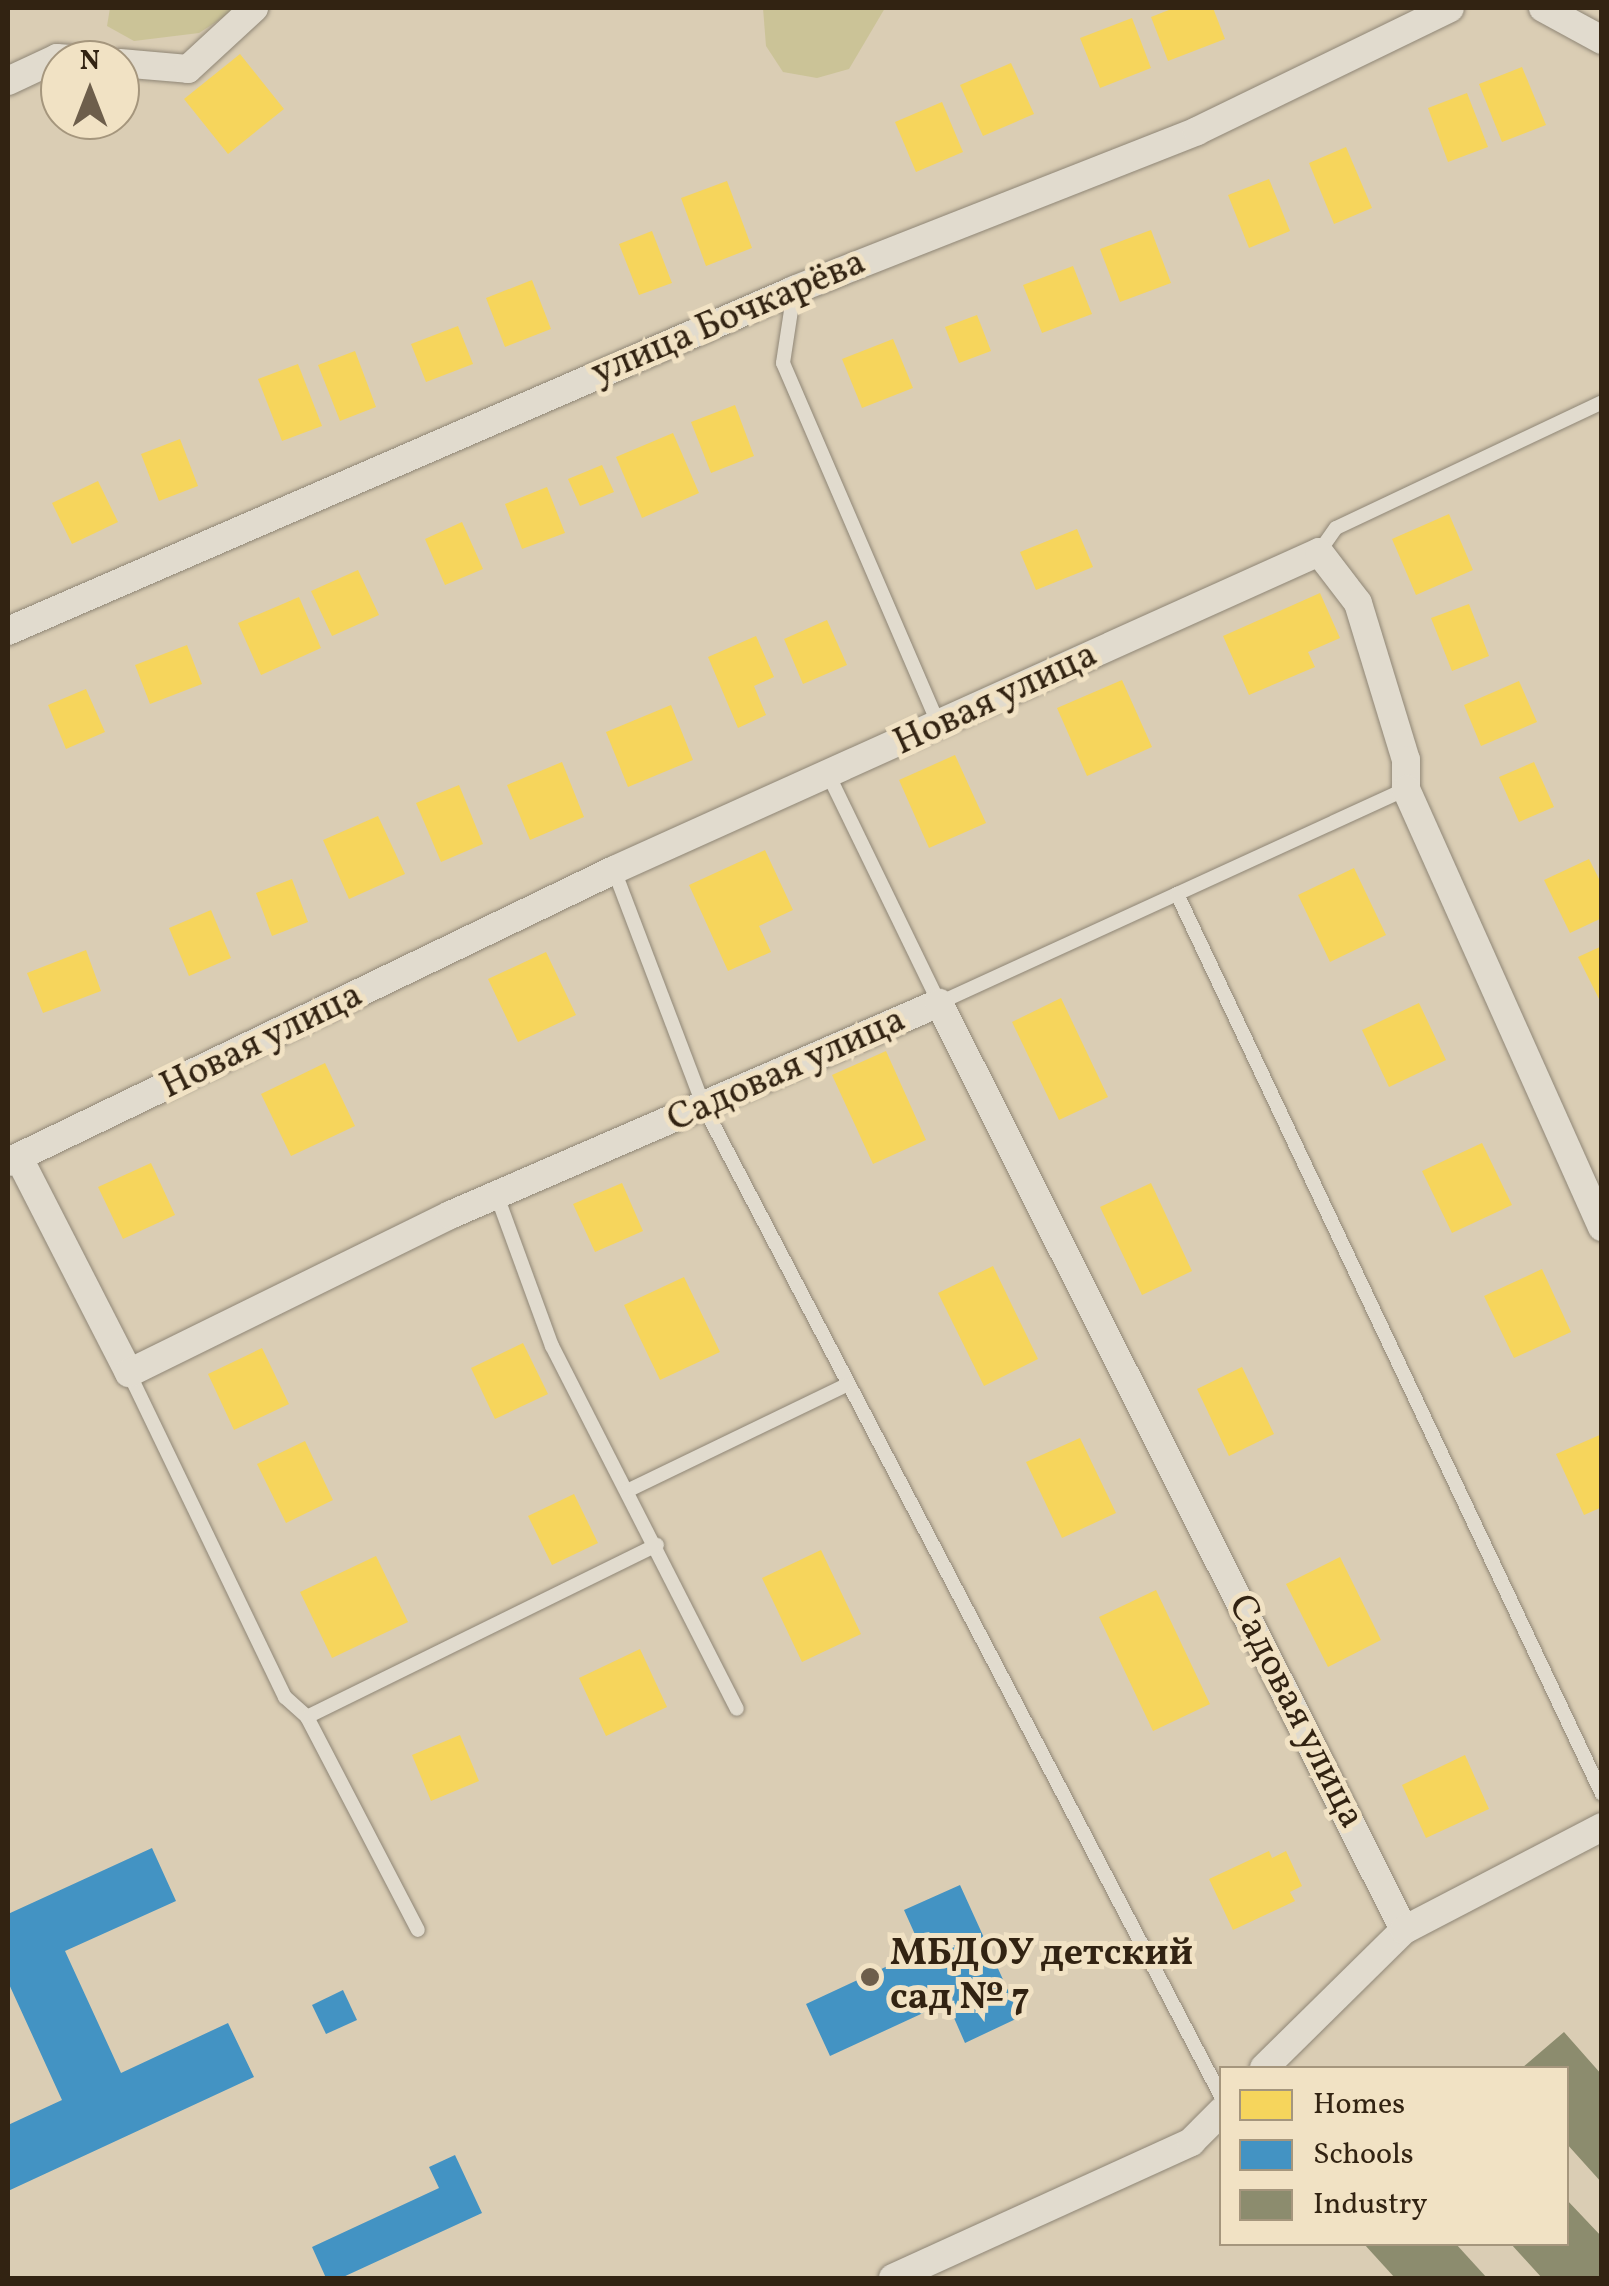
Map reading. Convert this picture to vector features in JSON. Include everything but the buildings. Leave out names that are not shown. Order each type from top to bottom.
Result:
[{"type":"street","points":[[140,65],[188,69],[254,8]]},
{"type":"street","name":"улица Бочкарёва","points":[[8,631],[794,290],[1196,130],[1450,8]]},
{"type":"street","points":[[1544,8],[1602,40]]},
{"type":"street","points":[[8,81],[40,66]]},
{"type":"street","points":[[1319,552],[1358,603],[1406,760],[1406,789],[1602,1227]]},
{"type":"street","name":"Новая улица","points":[[14,1161],[614,870],[1319,552]]},
{"type":"street","name":"Садовая улица","points":[[129,1373],[497,1196],[705,1109],[939,1003],[1404,1930]]},
{"type":"street","points":[[14,1161],[129,1373]]},
{"type":"street","points":[[1266,2066],[1404,1930],[1602,1827]]},
{"type":"street","points":[[892,2278],[1192,2142],[1219,2114]]},
{"type":"lane","points":[[794,290],[782,363],[939,726]]},
{"type":"lane","points":[[1319,552],[1336,528],[1602,402]]},
{"type":"lane","points":[[829,776],[939,1003],[1406,789]]},
{"type":"lane","points":[[614,870],[705,1109],[844,1386],[1219,2092]]},
{"type":"lane","points":[[1178,894],[1602,1794]]},
{"type":"lane","points":[[497,1196],[552,1346],[657,1545],[737,1710]]},
{"type":"lane","points":[[129,1373],[285,1697],[307,1718],[418,1930]]},
{"type":"lane","points":[[629,1490],[844,1386]]},
{"type":"lane","points":[[307,1718],[657,1545]]},
{"type":"shaded area","points":[[110,8],[238,8],[199,33],[132,40],[107,26]]},
{"type":"shaded area","points":[[763,8],[885,8],[849,69],[817,78],[783,72],[766,46]]},
{"type":"place","name":"МБДОУ детский сад № 7","points":[[870,1977]]}]
